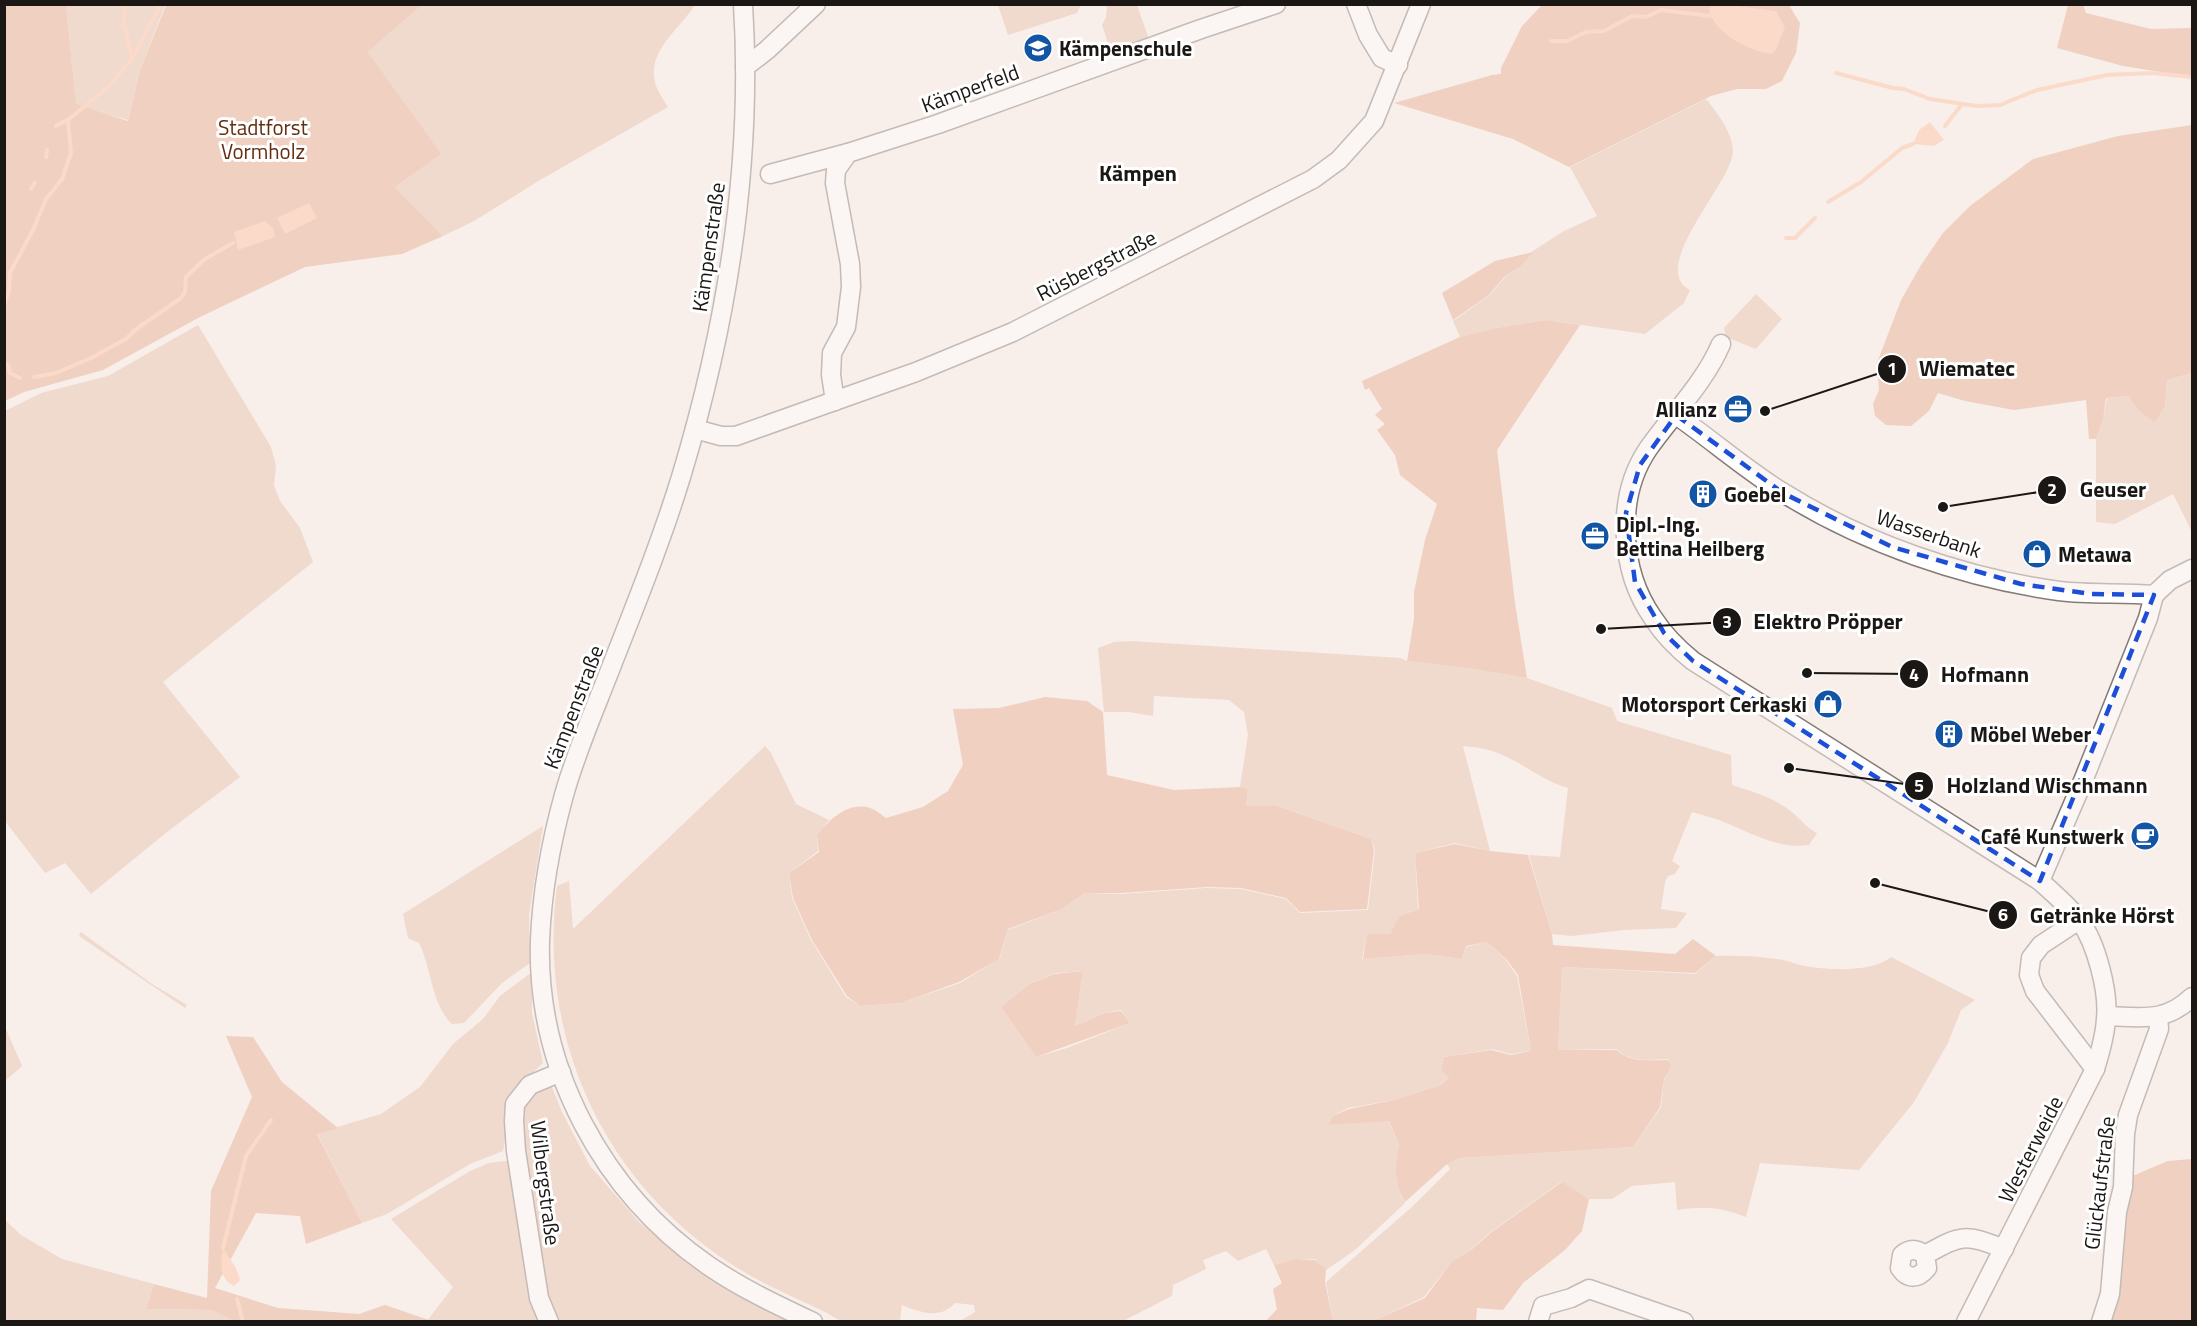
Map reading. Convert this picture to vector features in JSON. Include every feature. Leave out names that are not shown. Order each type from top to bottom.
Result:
[{"type":"street","name":"Kämpenstraße","points":[[743,4],[745,67],[742,153],[734,239],[726,291],[695,429],[665,528],[584,736],[565,792],[544,889],[540,961],[550,1038],[580,1121],[598,1154],[656,1223],[708,1265],[755,1294],[813,1322]]},
{"type":"street","points":[[745,67],[767,50],[816,4]]},
{"type":"street","name":"Kämperfeld","points":[[770,174],[848,153],[938,124],[1276,4]]},
{"type":"street","points":[[1356,4],[1368,34],[1382,58],[1398,65]]},
{"type":"street","name":"Rüsbergstraße","points":[[695,429],[721,436],[736,436],[916,372],[1013,332],[1313,179],[1339,160],[1374,120],[1421,4]]},
{"type":"street","points":[[835,401],[831,375],[832,353],[846,327],[851,287],[850,264],[835,183],[836,170],[848,153]]},
{"type":"street","name":"Westerweide","points":[[1721,344],[1676,415],[1648,450],[1632,482],[1626,513],[1629,563],[1643,602],[1660,628],[1677,648],[1693,661],[2040,881],[2079,920],[2098,959],[2107,1016],[2095,1069],[1966,1322]]},
{"type":"street","name":"Wasserbank","points":[[1676,415],[1783,493],[1892,547],[1972,574],[2021,584],[2091,594],[2154,595]]},
{"type":"street","points":[[2040,881],[2148,618],[2154,595],[2170,579],[2193,569]]},
{"type":"street","points":[[2079,920],[2041,945],[2031,958],[2029,975],[2035,991],[2095,1069]]},
{"type":"street","points":[[2107,1016],[2158,1017],[2170,1014],[2193,997]]},
{"type":"street","name":"Glückaufstraße","points":[[2101,1322],[2110,1294],[2117,1212],[2123,1187],[2125,1134],[2135,1093],[2159,1029],[2158,1017]]},
{"type":"street","name":"Wilbergstraße","points":[[549,1322],[539,1298],[516,1151],[514,1121],[516,1104],[530,1085],[561,1072]]},
{"type":"street","points":[[1925,1255],[1953,1239],[1965,1237],[2004,1249]]},
{"type":"street","points":[[1538,1322],[1543,1306],[1571,1298],[1589,1289],[1673,1320]]},
{"type":"highlighted area","points":[[1676,415],[1783,493],[1892,547],[2021,584],[2091,594],[2154,595],[2040,881],[1693,661],[1664,633],[1635,582],[1626,513],[1640,465]]},
{"type":"shaded area","points":[[998,4],[1081,5],[1077,13],[1008,35]]},
{"type":"shaded area","points":[[66,5],[165,5],[140,70],[128,120],[76,105]]},
{"type":"shaded area","points":[[422,5],[695,5],[665,42],[655,63],[656,86],[668,107],[540,180],[474,221],[443,236],[395,187],[440,154],[368,52]]},
{"type":"shaded area","points":[[1104,5],[1137,5],[1150,42],[1112,55],[1102,25],[1107,7]]},
{"type":"shaded area","points":[[1713,5],[1776,11],[1785,27],[1776,50],[1772,54],[1743,45],[1718,26],[1709,9]]},
{"type":"shaded area","points":[[1706,99],[1727,131],[1733,151],[1720,183],[1685,244],[1679,263],[1680,279],[1690,290],[1684,303],[1645,334],[1547,320],[1496,328],[1460,337],[1453,321],[1490,295],[1506,276],[1520,267],[1533,251],[1564,231],[1597,216],[1570,167]]},
{"type":"shaded area","points":[[1930,122],[1944,140],[1934,146],[1913,144],[1919,130]]},
{"type":"shaded area","points":[[309,203],[317,218],[285,234],[277,218]]},
{"type":"shaded area","points":[[265,221],[273,228],[275,237],[238,250],[234,232]]},
{"type":"shaded area","points":[[1756,294],[1782,319],[1756,349],[1726,337],[1724,328]]},
{"type":"shaded area","points":[[198,325],[271,447],[276,466],[274,485],[280,501],[300,528],[313,562],[163,682],[240,777],[167,832],[91,894],[65,863],[45,873],[5,821],[5,411],[41,393],[108,376]]},
{"type":"shaded area","points":[[2192,373],[2192,532],[2173,494],[2115,524],[2096,522],[2096,439],[2103,420],[2107,398],[2130,396],[2139,411],[2155,423],[2165,406],[2167,380]]},
{"type":"shaded area","points":[[1131,641],[1400,658],[1407,661],[1527,678],[1612,708],[1617,721],[1731,755],[1732,785],[1778,803],[1817,833],[1809,845],[1786,845],[1692,812],[1672,861],[1680,866],[1675,874],[1668,876],[1665,882],[1661,909],[1687,913],[1676,928],[1624,930],[1572,936],[1552,934],[1529,855],[1560,857],[1568,788],[1496,752],[1463,746],[1490,851],[1455,843],[1415,853],[1418,909],[1399,916],[1390,934],[1367,934],[1362,959],[1425,954],[1462,959],[1466,947],[1487,942],[1506,960],[1517,976],[1531,1051],[1511,1054],[1492,1049],[1444,1057],[1441,1071],[1449,1078],[1439,1085],[1394,1100],[1348,1108],[1333,1116],[1328,1125],[1388,1120],[1399,1144],[1395,1170],[1399,1192],[1405,1203],[1355,1250],[1326,1270],[1315,1259],[1295,1259],[1274,1265],[1266,1249],[1238,1261],[1226,1251],[1203,1260],[1206,1269],[1173,1285],[1172,1296],[1121,1322],[960,1321],[975,1312],[974,1305],[955,1303],[936,1313],[922,1312],[902,1305],[900,1321],[839,1320],[776,1289],[721,1257],[673,1218],[632,1173],[600,1123],[575,1068],[560,1010],[554,949],[557,886],[569,881],[573,929],[765,746],[771,753],[796,804],[829,820],[817,835],[818,851],[789,873],[792,898],[811,940],[846,997],[860,1006],[901,1003],[960,983],[1000,958],[1008,930],[1062,909],[1085,893],[1122,894],[1206,888],[1241,889],[1286,899],[1300,913],[1368,910],[1375,850],[1371,839],[1279,806],[1246,806],[1248,789],[1240,787],[1248,735],[1244,712],[1229,700],[1154,696],[1153,716],[1129,712],[1104,712],[1098,648],[1114,642]],"holes":[[[1083,971],[1075,1026],[1103,1013],[1121,1010],[1130,1023],[1067,1048],[1036,1057],[1001,1007],[1028,985],[1055,973]]]},
{"type":"shaded area","points":[[543,826],[529,915],[530,963],[502,983],[464,1023],[452,1024],[440,1007],[419,943],[408,938],[403,914]]},
{"type":"shaded area","points":[[81,932],[152,984],[187,1005],[185,1008],[79,936]]},
{"type":"shaded area","points":[[1716,956],[1762,957],[1825,969],[1873,966],[1891,957],[1975,1000],[1961,1010],[1948,1043],[1914,1102],[1859,1170],[1760,1163],[1746,1217],[1712,1208],[1677,1210],[1675,1182],[1632,1186],[1612,1199],[1589,1199],[1561,1182],[1452,1261],[1424,1297],[1375,1320],[1333,1321],[1326,1282],[1413,1206],[1450,1169],[1447,1164],[1459,1158],[1633,1147],[1661,1107],[1664,1081],[1672,1065],[1668,1059],[1634,1059],[1617,1049],[1558,1050],[1562,967],[1695,974]]},
{"type":"shaded area","points":[[532,972],[532,1013],[543,1063],[514,1091],[503,1151],[470,1164],[387,1214],[362,1223],[317,1133],[381,1114],[420,1087],[453,1044],[483,1019],[500,996]]},
{"type":"shaded area","points":[[5,1027],[22,1066],[4,1081]]},
{"type":"shaded area","points":[[551,1085],[562,1112],[590,1166],[639,1222],[691,1266],[786,1321],[554,1321],[544,1299],[526,1165],[521,1105]]},
{"type":"shaded area","points":[[513,1160],[544,1321],[427,1321],[453,1287],[391,1219],[470,1171],[489,1163]]},
{"type":"shaded area","points":[[4,1219],[21,1235],[62,1259],[154,1284],[146,1309],[212,1310],[236,1321],[5,1321]]},
{"type":"shaded area","points":[[223,1248],[236,1268],[240,1280],[234,1286],[225,1279],[223,1274],[221,1265]]},
{"type":"green space","name":"Stadtforst Vormholz","points":[[4,5],[66,5],[76,104],[128,121],[140,70],[166,5],[422,5],[368,52],[441,154],[395,187],[443,236],[402,254],[305,267],[198,318],[103,370],[24,392],[5,401]]},
{"type":"green space","points":[[1542,5],[1789,5],[1800,23],[1796,53],[1782,81],[1766,89],[1737,89],[1711,96],[1569,167],[1513,139],[1394,103],[1501,74],[1501,68],[1522,26]]},
{"type":"green space","points":[[2068,5],[2083,5],[2086,13],[2151,29],[2192,28],[2192,77],[2123,66],[2057,48]]},
{"type":"green space","points":[[2192,125],[2192,373],[2167,380],[2165,406],[2155,423],[2139,411],[2129,396],[2106,398],[2103,420],[2096,439],[2089,439],[2086,400],[2014,410],[1965,401],[1938,393],[1929,411],[1911,426],[1886,425],[1875,416],[1873,404],[1879,390],[1877,363],[1901,300],[1943,233],[1970,206],[2033,159],[2118,136]]},
{"type":"green space","points":[[1533,252],[1520,267],[1505,276],[1489,295],[1453,320],[1442,293],[1495,261]]},
{"type":"green space","points":[[1547,320],[1580,325],[1497,450],[1515,603],[1527,678],[1407,661],[1414,619],[1414,592],[1425,540],[1437,504],[1400,475],[1395,455],[1377,430],[1385,424],[1375,415],[1382,409],[1369,388],[1365,390],[1362,381],[1460,337],[1496,328]]},
{"type":"green space","points":[[1045,697],[1087,701],[1103,712],[1107,775],[1174,790],[1240,787],[1248,789],[1246,806],[1278,806],[1371,839],[1374,850],[1367,909],[1300,912],[1286,898],[1241,888],[1207,887],[1122,893],[1085,893],[1062,909],[1008,929],[999,959],[959,982],[901,1003],[860,1006],[847,996],[812,940],[793,898],[789,873],[819,852],[817,835],[840,813],[854,807],[862,807],[877,811],[886,818],[923,807],[948,791],[963,765],[953,709],[999,708]]},
{"type":"green space","points":[[1455,844],[1528,855],[1552,934],[1553,945],[1675,954],[1693,939],[1716,956],[1695,973],[1562,967],[1558,1050],[1617,1050],[1634,1059],[1668,1060],[1672,1065],[1664,1080],[1660,1107],[1633,1147],[1459,1158],[1446,1165],[1405,1202],[1399,1191],[1395,1170],[1399,1144],[1389,1121],[1328,1125],[1333,1116],[1349,1109],[1394,1100],[1440,1085],[1449,1078],[1441,1071],[1444,1057],[1491,1050],[1511,1055],[1531,1051],[1518,975],[1507,960],[1487,942],[1466,946],[1462,959],[1425,954],[1363,959],[1367,934],[1390,934],[1399,916],[1419,909],[1415,853]]},
{"type":"green space","points":[[1083,971],[1075,1026],[1104,1013],[1121,1011],[1130,1023],[1036,1057],[1001,1007],[1028,985],[1054,974]]},
{"type":"green space","points":[[226,1036],[253,1037],[282,1082],[338,1128],[317,1134],[362,1223],[306,1244],[300,1216],[256,1213],[215,1288],[278,1308],[359,1314],[385,1305],[429,1320],[427,1322],[236,1322],[212,1310],[146,1309],[154,1284],[207,1298],[211,1191],[252,1097]]},
{"type":"green space","points":[[2192,1159],[2192,1321],[2106,1322],[2130,1177],[2168,1161]]},
{"type":"green space","points":[[1562,1182],[1589,1199],[1582,1231],[1565,1250],[1523,1283],[1503,1310],[1477,1308],[1476,1321],[1361,1321],[1375,1320],[1425,1298],[1452,1261],[1472,1249],[1493,1231]]},
{"type":"green space","points":[[1295,1259],[1315,1260],[1326,1269],[1325,1282],[1333,1321],[1266,1321],[1277,1309],[1273,1289],[1282,1283],[1274,1265]]},
{"type":"waterway","points":[[4,306],[9,290],[10,273],[33,230],[46,199],[62,179],[71,153],[68,120],[109,86],[132,59],[124,24],[125,4]]},
{"type":"waterway","points":[[132,59],[161,4]]},
{"type":"waterway","points":[[1551,41],[1567,41],[1586,32],[1604,31],[1632,16],[1646,17],[1661,10],[1711,16]]},
{"type":"waterway","points":[[1836,73],[1904,89],[1930,99],[1977,106],[2000,105],[2037,90],[2107,75],[2152,73],[2192,77]]},
{"type":"waterway","points":[[1945,126],[1962,104]]},
{"type":"waterway","points":[[56,126],[67,120]]},
{"type":"waterway","points":[[1828,202],[1861,182],[1902,148],[1913,144]]},
{"type":"waterway","points":[[46,157],[47,150]]},
{"type":"waterway","points":[[31,189],[35,183]]},
{"type":"waterway","points":[[1786,238],[1795,238],[1815,218]]},
{"type":"waterway","points":[[34,377],[56,373],[126,339],[135,330],[181,298],[185,292],[186,277],[205,259],[233,243]]},
{"type":"waterway","points":[[4,362],[8,365],[10,373],[20,378]]},
{"type":"waterway","points":[[223,1248],[246,1156],[271,1120]]},
{"type":"waterway","points":[[237,1299],[243,1322]]},
{"type":"place","name":"Kämpenschule","points":[[1038,48]]},
{"type":"place","name":"Allianz","points":[[1738,409]]},
{"type":"place","name":"Wiematec","points":[[1765,411]]},
{"type":"place","name":"Goebel","points":[[1703,494]]},
{"type":"place","name":"Geuser","points":[[1943,507]]},
{"type":"place","name":"Dipl.-Ing. Bettina Heilberg","points":[[1595,536]]},
{"type":"place","name":"Metawa","points":[[2037,554]]},
{"type":"place","name":"Elektro Pröpper","points":[[1601,629]]},
{"type":"place","name":"Hofmann","points":[[1807,673]]},
{"type":"place","name":"Motorsport Cerkaski","points":[[1828,704]]},
{"type":"place","name":"Möbel Weber","points":[[1949,734]]},
{"type":"place","name":"Holzland Wischmann","points":[[1789,768]]},
{"type":"place","name":"Café Kunstwerk","points":[[2145,836]]},
{"type":"place","name":"Getränke Hörst","points":[[1875,883]]},
{"type":"district","name":"Kämpen","points":[[1138,173]]}]
